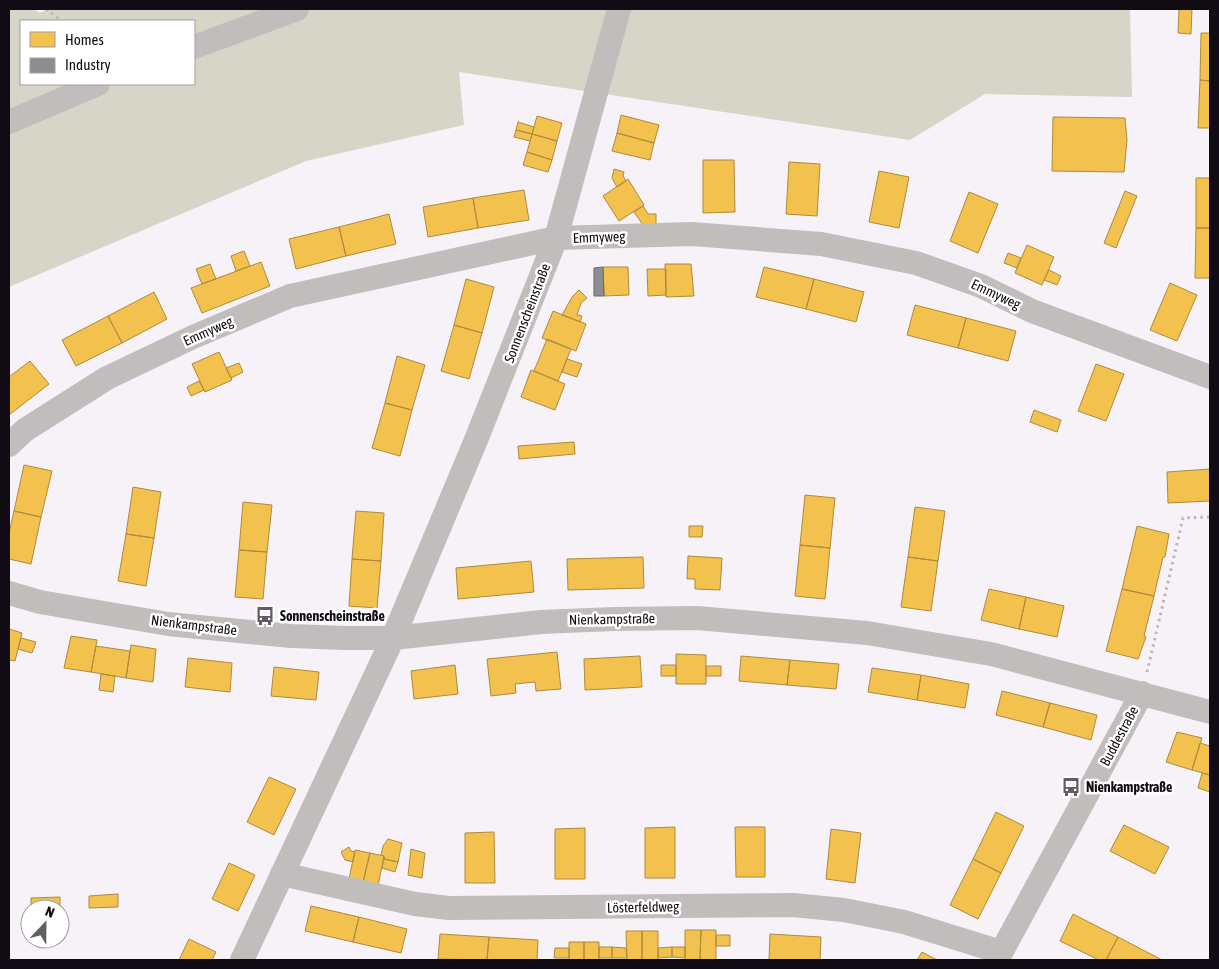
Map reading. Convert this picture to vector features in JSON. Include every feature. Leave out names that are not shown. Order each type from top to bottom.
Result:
[{"type":"street","points":[[195,47],[297,9]]},
{"type":"street","name":"Sonnenscheinstraße","points":[[242,960],[393,638],[476,440],[556,238],[619,9]]},
{"type":"street","points":[[9,122],[96,85]]},
{"type":"street","name":"Emmyweg","points":[[9,445],[25,430],[107,378],[193,337],[290,296],[556,238],[692,234],[821,244],[916,263],[980,286],[1032,311],[1210,378]]},
{"type":"street","name":"Nienkampstraße","points":[[9,593],[40,602],[168,624],[291,636],[393,638],[541,622],[697,618],[867,633],[991,654],[1142,692],[1210,712]]},
{"type":"street","name":"Buddestraße","points":[[999,956],[1142,692]]},
{"type":"street","name":"Lösterfeldweg","points":[[282,874],[416,904],[449,908],[793,905],[844,910],[904,922],[999,956]]},
{"type":"path","points":[[46,9],[61,20]]},
{"type":"path","name":"Buddestraße","points":[[1142,692],[1183,518],[1210,517]]},
{"type":"shaded area","points":[[9,9],[34,9],[40,13],[48,9],[1130,9],[1132,97],[985,94],[910,140],[459,72],[464,125],[306,161],[9,287]]},
{"type":"building: Homes","points":[[1179,9],[1192,9],[1191,34],[1178,33]]},
{"type":"building: Homes","points":[[1201,33],[1210,33],[1210,81],[1200,80]]},
{"type":"building: Homes","points":[[1200,80],[1210,81],[1210,128],[1198,128]]},
{"type":"building: Homes","points":[[621,115],[659,125],[654,143],[617,133]]},
{"type":"building: Homes","points":[[537,116],[562,123],[557,141],[532,134]]},
{"type":"building: Homes","points":[[1053,117],[1125,118],[1127,140],[1124,172],[1052,171]]},
{"type":"building: Homes","points":[[518,122],[534,127],[532,134],[516,130]]},
{"type":"building: Homes","points":[[516,130],[532,134],[530,141],[514,137]]},
{"type":"building: Homes","points":[[617,133],[654,143],[650,160],[612,151]]},
{"type":"building: Homes","points":[[532,134],[557,141],[552,160],[527,152]]},
{"type":"building: Homes","points":[[527,152],[552,160],[548,172],[523,165]]},
{"type":"building: Homes","points":[[703,160],[734,160],[735,212],[703,213]]},
{"type":"building: Homes","points":[[789,162],[820,164],[817,216],[786,214]]},
{"type":"building: Homes","points":[[614,169],[624,172],[623,176],[626,181],[617,187],[612,178]]},
{"type":"building: Homes","points":[[879,171],[909,177],[899,228],[869,222]]},
{"type":"building: Homes","points":[[1196,178],[1210,178],[1210,228],[1196,228]]},
{"type":"building: Homes","points":[[628,179],[644,205],[619,221],[603,196]]},
{"type":"building: Homes","points":[[524,190],[529,220],[478,228],[473,198]]},
{"type":"building: Homes","points":[[1125,191],[1137,196],[1116,248],[1104,243]]},
{"type":"building: Homes","points":[[969,192],[998,204],[978,253],[950,241]]},
{"type":"building: Homes","points":[[473,198],[478,228],[428,237],[423,207]]},
{"type":"building: Homes","points":[[643,206],[648,214],[656,214],[656,224],[643,225],[634,212]]},
{"type":"building: Homes","points":[[389,214],[396,244],[346,256],[339,227]]},
{"type":"building: Homes","points":[[339,227],[346,256],[296,269],[289,239]]},
{"type":"building: Homes","points":[[1196,228],[1210,228],[1210,278],[1195,278]]},
{"type":"building: Homes","points":[[1027,245],[1054,257],[1042,285],[1015,273]]},
{"type":"building: Homes","points":[[244,251],[250,266],[236,271],[231,256]]},
{"type":"building: Homes","points":[[1008,253],[1021,258],[1017,268],[1004,263]]},
{"type":"building: Homes","points":[[261,262],[270,286],[202,313],[191,288]]},
{"type":"building: Homes","points":[[210,264],[216,279],[202,284],[196,269]]},
{"type":"building: Homes","points":[[665,264],[691,264],[694,296],[666,297]]},
{"type":"building: Homes","points":[[603,267],[628,267],[629,295],[604,296]]},
{"type":"building: Homes","points":[[764,267],[814,279],[806,309],[756,297]]},
{"type":"building: Homes","points":[[647,269],[666,269],[666,295],[648,296]]},
{"type":"building: Homes","points":[[1049,270],[1061,276],[1057,285],[1044,280]]},
{"type":"building: Homes","points":[[466,279],[494,287],[482,333],[454,325]]},
{"type":"building: Homes","points":[[814,279],[864,292],[856,322],[806,309]]},
{"type":"building: Homes","points":[[1170,283],[1197,295],[1177,341],[1150,330]]},
{"type":"building: Homes","points":[[579,290],[587,298],[581,303],[577,315],[582,316],[580,322],[562,315],[572,297]]},
{"type":"building: Homes","points":[[154,292],[167,319],[122,343],[108,316]]},
{"type":"building: Homes","points":[[915,305],[966,318],[958,348],[907,335]]},
{"type":"building: Homes","points":[[553,311],[586,324],[576,351],[542,338]]},
{"type":"building: Homes","points":[[108,316],[122,343],[76,366],[62,340]]},
{"type":"building: Homes","points":[[966,318],[1016,331],[1008,361],[958,348]]},
{"type":"building: Homes","points":[[454,325],[482,333],[469,379],[441,371]]},
{"type":"building: Homes","points":[[547,339],[571,349],[558,381],[534,371]]},
{"type":"building: Homes","points":[[219,352],[232,380],[205,392],[192,364]]},
{"type":"building: Homes","points":[[397,356],[425,365],[412,410],[385,403]]},
{"type":"building: Homes","points":[[567,359],[582,364],[577,377],[562,372]]},
{"type":"building: Homes","points":[[30,361],[49,384],[9,415],[9,377]]},
{"type":"building: Homes","points":[[239,363],[243,372],[231,378],[226,368]]},
{"type":"building: Homes","points":[[1096,364],[1124,374],[1106,421],[1078,411]]},
{"type":"building: Homes","points":[[531,370],[565,384],[555,410],[521,397]]},
{"type":"building: Homes","points":[[199,381],[204,390],[191,396],[187,387]]},
{"type":"building: Homes","points":[[385,403],[412,410],[400,456],[372,448]]},
{"type":"building: Homes","points":[[1034,410],[1061,420],[1057,432],[1030,422]]},
{"type":"building: Homes","points":[[574,442],[575,454],[519,459],[518,446]]},
{"type":"building: Homes","points":[[24,465],[52,471],[41,517],[14,511]]},
{"type":"building: Homes","points":[[1210,469],[1210,501],[1168,503],[1167,472]]},
{"type":"building: Homes","points":[[133,487],[161,492],[154,538],[126,534]]},
{"type":"building: Homes","points":[[805,495],[835,498],[830,548],[800,545]]},
{"type":"building: Homes","points":[[243,502],[272,505],[267,552],[239,550]]},
{"type":"building: Homes","points":[[915,507],[945,511],[938,561],[908,557]]},
{"type":"building: Homes","points":[[14,511],[41,517],[31,564],[9,559],[9,533]]},
{"type":"building: Homes","points":[[356,511],[384,513],[381,561],[352,559]]},
{"type":"building: Homes","points":[[689,526],[703,526],[702,537],[689,537]]},
{"type":"building: Homes","points":[[1137,526],[1169,534],[1165,557],[1163,557],[1154,596],[1122,589]]},
{"type":"building: Homes","points":[[126,534],[154,538],[146,586],[118,581]]},
{"type":"building: Homes","points":[[800,545],[830,548],[825,599],[795,596]]},
{"type":"building: Homes","points":[[239,550],[267,552],[263,599],[235,597]]},
{"type":"building: Homes","points":[[688,556],[722,558],[720,590],[695,589],[695,579],[687,579]]},
{"type":"building: Homes","points":[[643,557],[644,588],[568,590],[567,559]]},
{"type":"building: Homes","points":[[908,557],[938,561],[931,611],[901,607]]},
{"type":"building: Homes","points":[[352,559],[381,561],[377,608],[349,606]]},
{"type":"building: Homes","points":[[531,561],[534,592],[458,599],[456,568]]},
{"type":"building: Homes","points":[[989,589],[1026,597],[1019,629],[981,620]]},
{"type":"building: Homes","points":[[1122,589],[1154,596],[1144,636],[1146,637],[1138,659],[1106,651]]},
{"type":"building: Homes","points":[[1026,597],[1064,606],[1057,637],[1019,629]]},
{"type":"building: Homes","points":[[9,629],[22,633],[15,661],[9,660]]},
{"type":"building: Homes","points":[[71,636],[97,640],[91,672],[64,668]]},
{"type":"building: Homes","points":[[21,638],[36,642],[32,653],[18,649]]},
{"type":"building: Homes","points":[[131,645],[156,649],[153,682],[126,678]]},
{"type":"building: Homes","points":[[96,646],[130,651],[126,678],[91,672]]},
{"type":"building: Homes","points":[[557,652],[561,689],[536,691],[535,682],[515,684],[516,693],[491,696],[487,659]]},
{"type":"building: Homes","points":[[676,654],[706,655],[706,684],[676,684]]},
{"type":"building: Homes","points":[[640,656],[642,687],[585,690],[584,659]]},
{"type":"building: Homes","points":[[741,656],[790,660],[787,685],[739,681]]},
{"type":"building: Homes","points":[[188,658],[232,663],[230,692],[185,687]]},
{"type":"building: Homes","points":[[790,660],[839,664],[836,689],[787,685]]},
{"type":"building: Homes","points":[[455,665],[458,694],[414,699],[411,671]]},
{"type":"building: Homes","points":[[661,665],[676,665],[676,676],[661,676]]},
{"type":"building: Homes","points":[[706,666],[721,666],[721,676],[706,676]]},
{"type":"building: Homes","points":[[274,667],[319,672],[316,700],[271,696]]},
{"type":"building: Homes","points":[[872,668],[921,675],[917,700],[868,692]]},
{"type":"building: Homes","points":[[101,674],[115,676],[113,692],[99,690]]},
{"type":"building: Homes","points":[[921,675],[969,684],[965,708],[917,700]]},
{"type":"building: Homes","points":[[1002,691],[1050,703],[1043,727],[996,715]]},
{"type":"building: Homes","points":[[1050,703],[1097,715],[1091,740],[1043,727]]},
{"type":"building: Homes","points":[[1177,732],[1202,738],[1192,770],[1166,762]]},
{"type":"building: Homes","points":[[1200,743],[1210,746],[1210,775],[1192,770]]},
{"type":"building: Homes","points":[[1202,773],[1210,775],[1210,792],[1198,788]]},
{"type":"building: Homes","points":[[269,777],[296,789],[274,835],[247,822]]},
{"type":"building: Homes","points":[[996,812],[1024,826],[1001,873],[973,859]]},
{"type":"building: Homes","points":[[1124,825],[1169,847],[1155,874],[1110,851]]},
{"type":"building: Homes","points":[[675,827],[675,878],[645,878],[645,828]]},
{"type":"building: Homes","points":[[735,827],[765,827],[765,877],[736,877]]},
{"type":"building: Homes","points":[[585,828],[585,879],[555,879],[555,829]]},
{"type":"building: Homes","points":[[831,829],[861,833],[855,883],[826,879]]},
{"type":"building: Homes","points":[[494,832],[495,883],[465,883],[465,833]]},
{"type":"building: Homes","points":[[388,839],[402,843],[398,862],[384,859],[384,856],[381,855],[383,846]]},
{"type":"building: Homes","points":[[349,847],[351,851],[355,852],[353,862],[345,860],[341,852]]},
{"type":"building: Homes","points":[[411,849],[425,853],[422,878],[408,875]]},
{"type":"building: Homes","points":[[355,850],[370,853],[363,882],[349,879]]},
{"type":"building: Homes","points":[[370,853],[384,856],[378,886],[363,882]]},
{"type":"building: Homes","points":[[384,859],[398,862],[395,872],[382,868]]},
{"type":"building: Homes","points":[[973,859],[1001,873],[978,919],[950,905]]},
{"type":"building: Homes","points":[[229,863],[255,875],[238,911],[212,899]]},
{"type":"building: Homes","points":[[118,894],[118,907],[89,908],[89,896]]},
{"type":"building: Homes","points":[[60,897],[60,899],[31,899]]},
{"type":"building: Homes","points":[[311,906],[359,917],[353,942],[305,931]]},
{"type":"building: Homes","points":[[1073,914],[1118,937],[1106,960],[1099,960],[1060,941]]},
{"type":"building: Homes","points":[[359,917],[407,929],[401,953],[353,942]]},
{"type":"building: Homes","points":[[685,930],[701,930],[700,960],[685,960]]},
{"type":"building: Homes","points":[[701,930],[716,930],[716,960],[700,960]]},
{"type":"building: Homes","points":[[626,931],[642,931],[642,960],[627,960]]},
{"type":"building: Homes","points":[[642,931],[658,931],[658,960],[642,960]]},
{"type":"building: Homes","points":[[440,934],[489,937],[487,960],[438,959]]},
{"type":"building: Homes","points":[[770,934],[821,937],[820,960],[769,960]]},
{"type":"building: Homes","points":[[716,935],[730,935],[730,946],[716,946]]},
{"type":"building: Homes","points":[[489,937],[538,940],[537,960],[487,960]]},
{"type":"building: Homes","points":[[1118,937],[1162,960],[1106,960]]},
{"type":"building: Homes","points":[[189,939],[216,952],[212,960],[179,960]]},
{"type":"building: Homes","points":[[569,942],[584,942],[584,960],[569,960]]},
{"type":"building: Homes","points":[[584,942],[599,942],[599,960],[584,960]]},
{"type":"building: Homes","points":[[599,947],[612,947],[612,958],[599,958]]},
{"type":"building: Homes","points":[[612,947],[626,948],[627,958],[612,958]]},
{"type":"building: Homes","points":[[672,947],[672,957],[658,958],[658,948]]},
{"type":"building: Homes","points":[[672,947],[685,947],[685,958],[672,957]]},
{"type":"building: Homes","points":[[555,948],[569,948],[569,958],[554,958]]},
{"type":"building: Homes","points":[[922,952],[937,960],[917,960]]},
{"type":"building: Industry","points":[[603,267],[604,296],[594,296],[594,268]]},
{"type":"place","name":"Sonnenscheinstraße","points":[[265,616]]},
{"type":"place","name":"Nienkampstraße","points":[[1071,787]]}]
